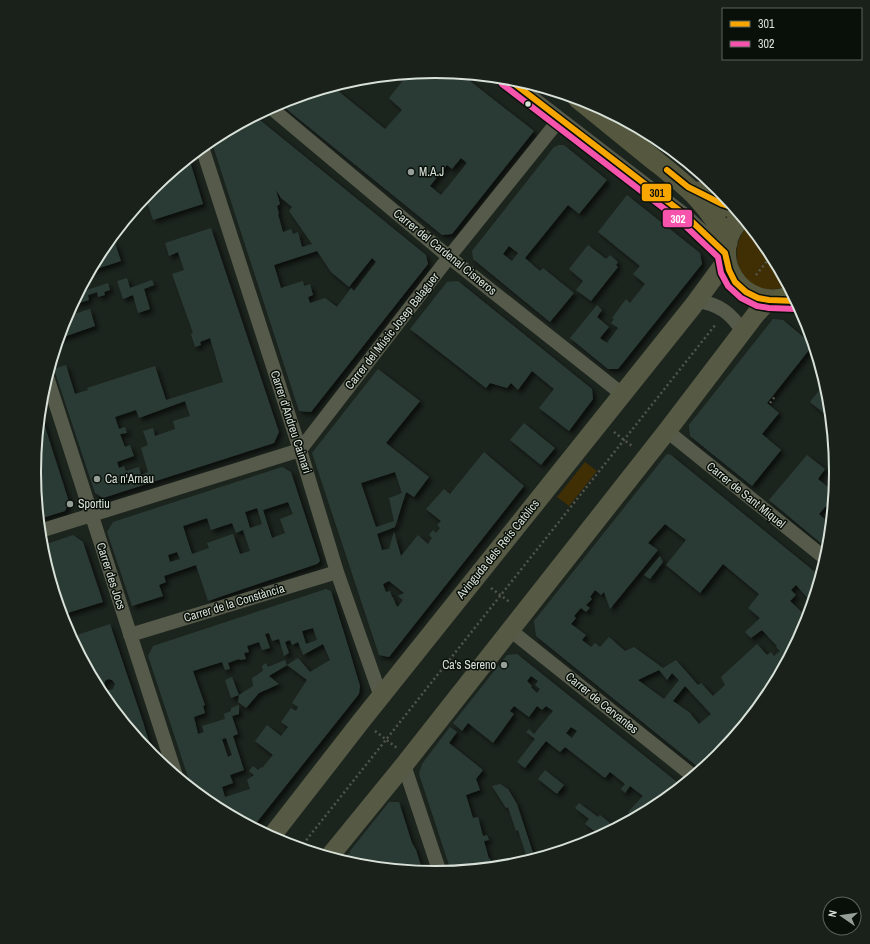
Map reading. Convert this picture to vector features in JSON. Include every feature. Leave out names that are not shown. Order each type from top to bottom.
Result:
[{"type":"main road","points":[[597,113],[688,187],[708,208],[720,228],[729,270],[735,282],[746,292],[758,298],[789,301]]},
{"type":"main road","points":[[688,187],[725,205]]},
{"type":"main road","points":[[726,253],[731,231],[739,221]]},
{"type":"main road","name":"Avinguda dels Reis Catòlics","points":[[275,832],[362,720],[697,301],[726,253]]},
{"type":"main road","points":[[332,853],[407,762],[646,458],[756,314],[789,301]]},
{"type":"street","points":[[519,87],[559,120],[684,214],[726,253]]},
{"type":"street","name":"Carrer del Cardenal Cisneros","points":[[275,112],[449,257],[622,394]]},
{"type":"street","name":"Carrer del Músic Josep Balaguer","points":[[300,450],[449,257],[559,120]]},
{"type":"street","name":"Carrer d'Andreu Caimari","points":[[204,153],[300,450],[337,572],[381,697]]},
{"type":"street","points":[[697,301],[711,303],[729,314],[743,332]]},
{"type":"street","name":"Carrer des Jocs","points":[[50,388],[173,766]]},
{"type":"street","name":"Carrer de Sant Miquel","points":[[667,431],[820,554]]},
{"type":"street","points":[[45,529],[300,450]]},
{"type":"street","name":"Carrer de la Constància","points":[[130,635],[337,572]]},
{"type":"street","name":"Carrer de Cervantes","points":[[510,630],[689,773]]},
{"type":"street","points":[[407,762],[438,866]]},
{"type":"path","points":[[770,403],[776,395]]},
{"type":"path","points":[[304,843],[659,396]]},
{"type":"path","points":[[601,420],[646,458]]},
{"type":"path","points":[[476,577],[524,613]]},
{"type":"path","points":[[362,720],[386,739],[407,762]]},
{"type":"shaded area","points":[[745,229],[748,232],[763,253],[782,287],[767,290],[754,285],[746,279],[737,262],[738,242]]},
{"type":"shaded area","points":[[585,462],[597,471],[569,506],[557,497]]},
{"type":"building","points":[[435,78],[468,80],[534,131],[452,234],[442,235],[285,108],[337,90],[385,129],[402,110],[389,98],[404,79]],"holes":[[[461,158],[467,163],[441,195],[430,186],[447,165],[452,169]]]},
{"type":"building","points":[[260,120],[426,255],[428,264],[311,412],[299,411],[213,146]],"holes":[[[276,190],[281,198],[292,207],[289,211],[312,244],[302,247],[298,232],[293,234],[291,229],[283,232],[278,214],[277,206],[280,204]],[[317,251],[331,272],[349,287],[372,258],[376,262],[354,291],[351,288],[337,307],[325,298],[310,303],[308,297],[313,295],[310,284],[304,286],[303,281],[281,288],[274,265]]]},
{"type":"building","points":[[564,145],[607,180],[579,214],[568,205],[525,258],[540,271],[543,268],[574,293],[550,322],[473,259],[472,251],[554,147]],"holes":[[[509,246],[518,253],[512,261],[503,254]]]},
{"type":"building","points":[[190,163],[203,204],[153,220],[147,203],[156,193]]},
{"type":"building","points":[[627,195],[700,253],[702,264],[618,369],[608,369],[570,338],[597,305],[602,310],[597,317],[609,327],[600,338],[607,343],[618,328],[611,323],[614,319],[612,318],[626,299],[630,303],[645,284],[633,274],[640,266],[598,232]]},
{"type":"building","points":[[211,228],[279,432],[274,443],[103,498],[95,493],[54,369],[66,365],[75,394],[88,390],[87,388],[155,366],[166,400],[223,382],[210,338],[200,342],[201,345],[195,347],[191,334],[193,333],[172,274],[184,270],[178,252],[169,256],[165,243]],"holes":[[[185,401],[190,416],[173,421],[175,429],[155,436],[153,428],[143,431],[148,445],[141,448],[148,472],[141,475],[139,467],[126,471],[124,466],[119,468],[117,462],[134,456],[130,445],[125,447],[120,434],[127,433],[125,427],[119,429],[115,417],[136,410],[139,418]]]},
{"type":"building","points":[[114,243],[121,261],[98,268],[107,253]]},
{"type":"building","points":[[588,245],[606,259],[610,255],[618,262],[616,265],[618,267],[591,301],[576,290],[583,281],[569,269]]},
{"type":"building","points":[[127,278],[130,288],[152,280],[154,285],[144,289],[150,309],[138,313],[133,295],[123,299],[117,281]]},
{"type":"building","points":[[458,281],[592,389],[593,399],[569,431],[539,408],[554,389],[532,371],[518,390],[511,383],[507,388],[490,383],[486,388],[410,329],[447,282]]},
{"type":"building","points":[[108,283],[110,290],[104,292],[105,295],[98,297],[97,292],[88,295],[89,300],[80,303],[86,290]]},
{"type":"building","points":[[90,309],[95,326],[65,336],[71,321],[74,314]]},
{"type":"building","points":[[773,319],[783,320],[806,339],[809,349],[767,403],[779,413],[762,434],[781,450],[752,486],[690,436],[689,425]]},
{"type":"building","points":[[378,369],[420,401],[386,443],[429,477],[414,497],[406,492],[395,527],[377,534],[382,550],[389,549],[394,532],[401,556],[418,535],[428,544],[432,538],[429,535],[433,530],[436,533],[440,528],[437,525],[441,521],[426,509],[444,489],[450,494],[484,452],[524,486],[389,657],[379,655],[312,453]],"holes":[[[395,472],[402,493],[389,498],[394,521],[376,527],[361,483]],[[389,581],[404,593],[398,596],[403,600],[398,607],[390,591],[386,592],[383,584]]]},
{"type":"building","points":[[820,389],[825,414],[810,402]]},
{"type":"building","points":[[44,423],[69,502],[65,511],[44,518],[41,472]]},
{"type":"building","points":[[524,423],[555,448],[541,465],[510,440]]},
{"type":"building","points":[[668,454],[816,573],[812,586],[810,588],[811,589],[808,599],[796,585],[791,590],[796,595],[790,601],[803,613],[788,646],[763,691],[731,732],[714,751],[697,766],[536,636],[534,621]],"holes":[[[665,524],[686,540],[666,565],[700,593],[723,564],[759,594],[748,608],[760,618],[745,632],[751,638],[762,630],[780,651],[774,656],[771,652],[767,655],[757,644],[721,677],[725,685],[713,696],[701,683],[698,685],[676,660],[663,668],[634,647],[625,651],[609,637],[600,647],[595,643],[591,647],[582,640],[586,635],[571,624],[576,618],[574,616],[581,608],[586,612],[590,608],[586,605],[592,599],[590,597],[595,590],[601,595],[604,592],[610,609],[658,550],[648,543]],[[659,670],[667,680],[672,673],[679,680],[664,699],[638,680]],[[685,686],[711,714],[699,724],[689,712],[673,701]]]},
{"type":"building","points":[[807,455],[825,469],[818,479],[828,487],[827,504],[819,514],[826,521],[822,544],[769,500]]},
{"type":"building","points":[[282,467],[291,472],[320,561],[317,564],[208,601],[196,565],[164,576],[166,582],[159,585],[163,596],[132,606],[107,532],[113,522]],"holes":[[[288,502],[293,514],[280,519],[285,533],[272,538],[263,510]],[[257,508],[262,524],[250,528],[245,512]],[[207,518],[211,530],[232,523],[236,533],[243,530],[250,551],[240,554],[233,534],[207,543],[209,548],[192,554],[183,526]],[[177,552],[180,559],[170,562],[168,555]]]},
{"type":"building","points":[[73,535],[83,542],[103,602],[67,613],[54,574],[48,544]]},
{"type":"building","points":[[660,556],[663,562],[650,579],[644,575]]},
{"type":"building","points":[[326,589],[331,591],[360,686],[359,694],[256,823],[216,800],[189,780],[148,656],[153,646]],"holes":[[[313,628],[317,640],[306,644],[302,631]],[[269,633],[272,641],[279,639],[284,656],[289,653],[285,642],[290,640],[292,645],[298,642],[303,655],[323,644],[330,660],[310,672],[298,658],[287,665],[307,680],[292,703],[298,707],[296,711],[291,708],[281,722],[288,727],[281,736],[267,725],[255,741],[273,755],[262,768],[261,767],[258,770],[253,766],[249,771],[254,775],[247,780],[250,789],[225,797],[222,787],[233,783],[230,775],[244,770],[233,736],[238,734],[232,716],[239,714],[239,705],[231,708],[231,711],[224,714],[225,719],[202,726],[204,732],[198,734],[194,717],[205,713],[203,706],[205,705],[193,671],[222,662],[225,670],[230,669],[228,663],[239,659],[246,659],[244,653],[249,652],[247,646],[259,642],[262,650],[270,648],[265,634]],[[226,738],[232,755],[228,757],[222,739]]]},
{"type":"building","points":[[110,624],[150,744],[123,713],[122,709],[120,708],[104,686],[107,690],[110,690],[113,689],[115,684],[112,680],[108,679],[105,681],[104,686],[77,635]]},
{"type":"building","points":[[517,654],[678,783],[654,800],[630,814],[628,812],[643,796],[630,786],[625,793],[621,789],[625,784],[610,772],[605,778],[565,747],[560,752],[546,741],[525,768],[517,762],[535,739],[526,732],[529,729],[534,734],[553,711],[546,706],[542,710],[537,706],[529,717],[514,706],[510,711],[514,714],[493,743],[468,723],[462,731],[453,723],[507,655]],"holes":[[[531,676],[538,681],[535,685],[540,689],[537,693],[527,681]],[[571,727],[577,731],[572,738],[566,733]]]},
{"type":"building","points":[[285,660],[287,665],[269,676],[279,684],[259,693],[246,708],[238,702],[239,695],[253,686],[252,678],[263,671],[262,666],[266,663],[268,667]]},
{"type":"building","points":[[232,677],[239,695],[231,698],[225,680]]},
{"type":"building","points":[[450,727],[457,732],[449,743],[483,770],[476,779],[480,790],[466,795],[473,818],[478,817],[483,836],[487,835],[489,840],[484,841],[491,862],[449,865],[419,774],[422,764]]},
{"type":"building","points":[[545,770],[564,785],[557,794],[538,779]]},
{"type":"building","points":[[500,784],[508,789],[517,804],[533,854],[526,855],[518,830],[516,831],[508,807],[506,808],[492,786]]},
{"type":"building","points":[[389,802],[399,802],[421,865],[384,863],[382,861],[381,862],[347,856],[349,853],[350,854],[350,851]]},
{"type":"building","points":[[579,803],[598,817],[600,815],[611,824],[595,832],[585,824],[589,819],[575,808]]},
{"type":"transit line","name":"302","points":[[502,84],[679,220],[718,257],[721,273],[728,286],[741,298],[757,306],[793,309]]},
{"type":"transit line","name":"301","points":[[519,87],[684,214],[725,253],[729,270],[735,282],[746,292],[758,298],[789,301]]},
{"type":"transit line","name":"301","points":[[667,170],[688,187],[725,205]]},
{"type":"place","name":"M.A.J","points":[[411,172]]},
{"type":"place","name":"Ca n'Arnau","points":[[97,479]]},
{"type":"place","name":"Sportiu","points":[[70,504]]},
{"type":"place","name":"Ca's Sereno","points":[[504,665]]}]
